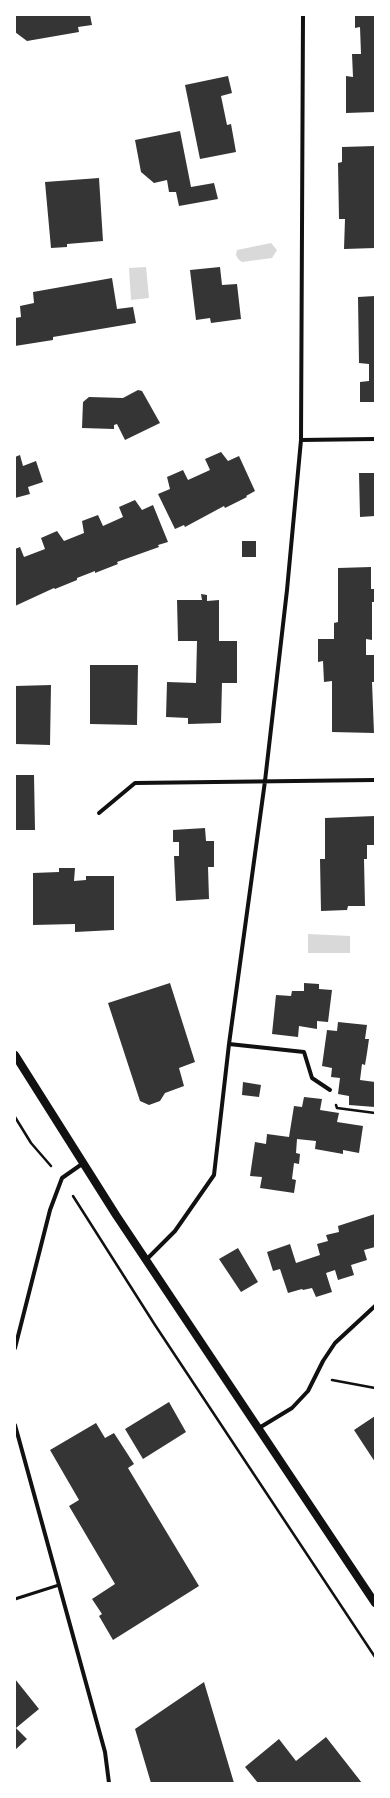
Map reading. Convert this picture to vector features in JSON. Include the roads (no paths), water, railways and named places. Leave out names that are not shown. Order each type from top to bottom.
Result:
[{"type":"main road","points":[[15,1055],[82,1164],[145,1260],[375,1603]]},
{"type":"street","points":[[145,1260],[175,1231],[214,1175],[229,1044],[266,781],[287,590],[301,440],[303,15]]},
{"type":"street","points":[[301,440],[375,438]]},
{"type":"street","points":[[99,813],[135,783],[375,780]]},
{"type":"street","points":[[229,1044],[304,1052],[312,1078],[330,1090]]},
{"type":"street","points":[[15,1348],[50,1210],[62,1178],[82,1164]]},
{"type":"street","points":[[259,1428],[292,1408],[308,1391],[316,1377],[322,1361],[335,1343],[375,1306]]},
{"type":"street","points":[[15,1425],[105,1752],[109,1783]]},
{"type":"lane","points":[[15,1599],[59,1585]]}]
